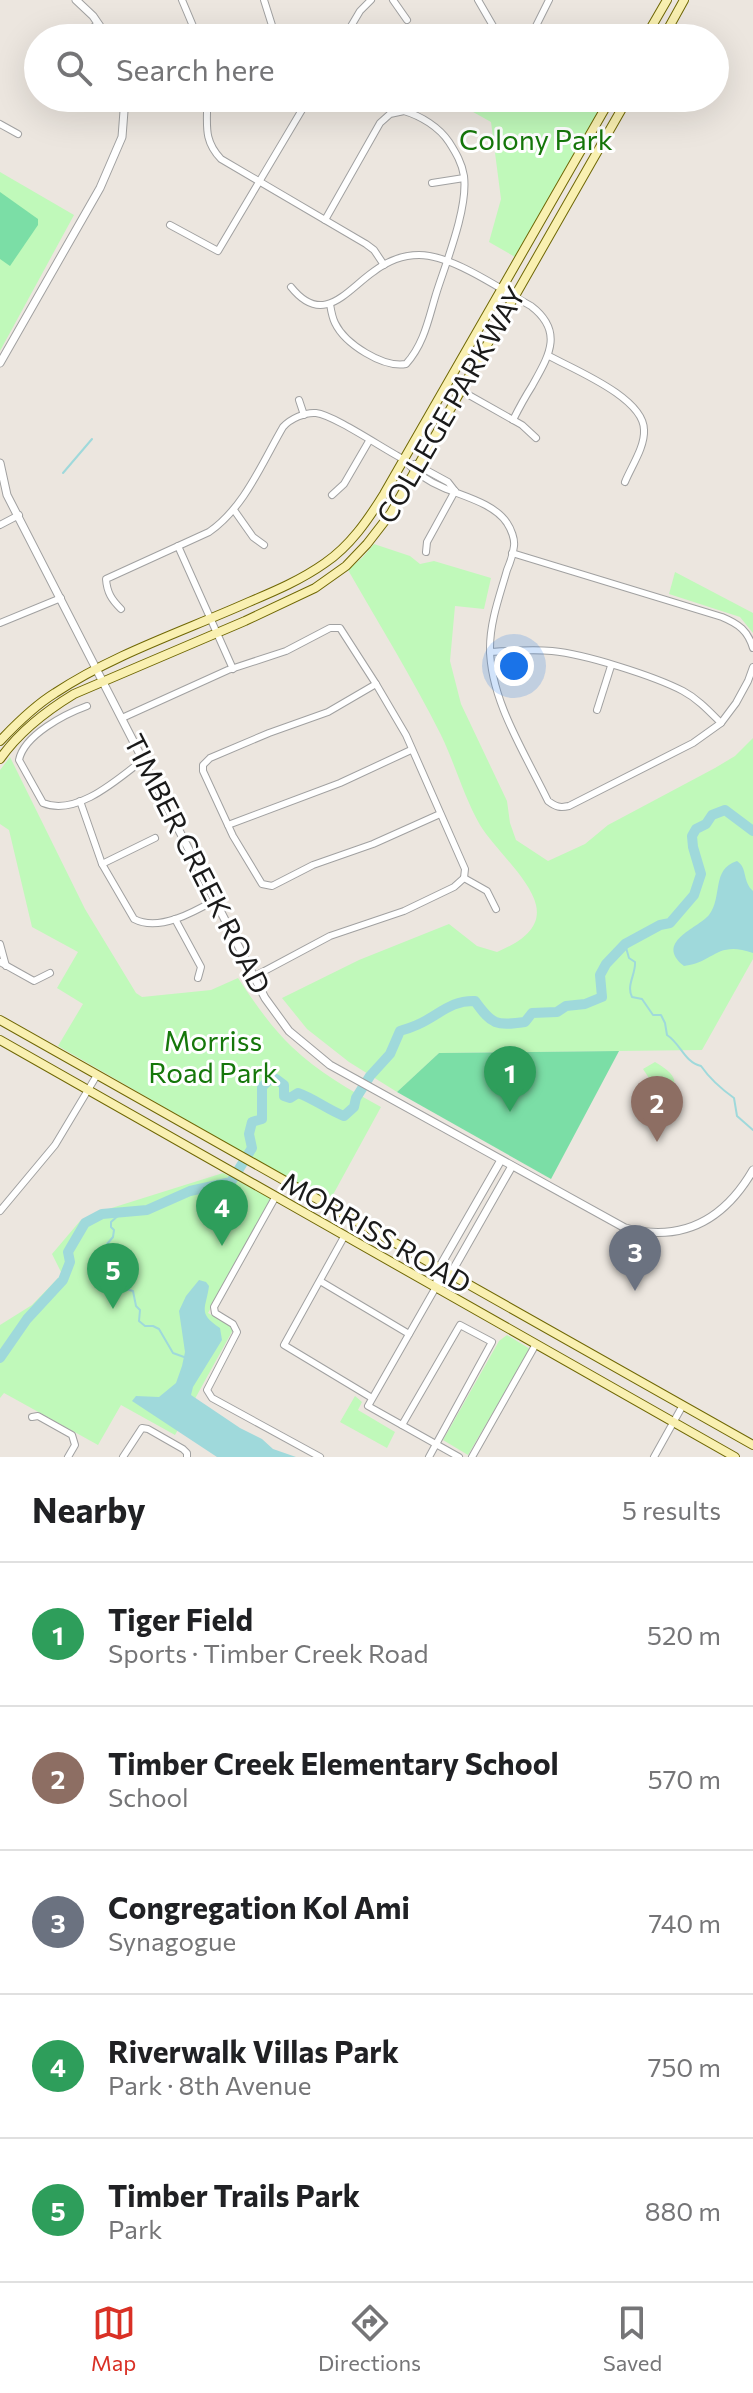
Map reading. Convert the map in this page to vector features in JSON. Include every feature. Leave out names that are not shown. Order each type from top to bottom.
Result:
[{"type":"main road","points":[[654,24],[669,0],[683,3],[671,24]]},
{"type":"main road","name":"COLLEGE PARKWAY","points":[[0,741],[24,716],[55,692],[97,669],[292,583],[326,562],[359,531],[404,460],[603,112]]},
{"type":"main road","name":"COLLEGE PARKWAY","points":[[0,759],[27,729],[51,708],[74,694],[315,588],[346,566],[382,526],[619,113]]},
{"type":"main road","points":[[580,152],[593,159]]},
{"type":"main road","points":[[553,200],[565,208]]},
{"type":"main road","name":"MORRISS ROAD","points":[[0,1020],[753,1445]]},
{"type":"main road","name":"MORRISS ROAD","points":[[0,1040],[735,1457]]},
{"type":"street","points":[[76,0],[98,24]]},
{"type":"street","points":[[182,0],[192,24]]},
{"type":"street","points":[[264,0],[272,24]]},
{"type":"street","points":[[352,24],[371,0]]},
{"type":"street","points":[[393,0],[407,20]]},
{"type":"street","points":[[478,0],[492,24]]},
{"type":"street","points":[[537,24],[549,0]]},
{"type":"street","points":[[0,363],[100,188],[122,137],[124,112]]},
{"type":"street","points":[[206,112],[212,149],[230,166],[366,244],[384,265]]},
{"type":"street","points":[[170,225],[218,251],[301,112]]},
{"type":"street","points":[[325,220],[380,123],[390,114],[399,112]]},
{"type":"street","points":[[330,304],[336,326],[348,340],[389,365],[406,364],[428,328],[464,194],[464,178],[458,155],[437,128],[406,112]]},
{"type":"street","points":[[0,124],[18,134]]},
{"type":"street","points":[[432,183],[464,178]]},
{"type":"street","points":[[291,287],[307,301],[330,304],[384,265],[412,255],[423,255],[447,261],[531,306],[543,318],[550,333],[549,356],[513,420]]},
{"type":"street","points":[[549,356],[622,396],[636,408],[642,418],[643,439],[625,482]]},
{"type":"street","points":[[460,390],[513,420],[536,438]]},
{"type":"street","points":[[299,400],[304,415]]},
{"type":"street","points":[[121,609],[112,599],[106,579],[209,532],[234,510],[283,427],[290,420],[315,413],[326,415],[404,460],[444,488],[494,511],[506,520],[514,543],[495,610],[490,652],[494,680],[501,704],[548,801],[560,808],[693,743],[721,723],[751,682],[753,667]]},
{"type":"street","points":[[332,495],[344,484],[369,441]]},
{"type":"street","name":"TIMBER CREEK ROAD","points":[[0,463],[7,495],[265,998],[289,1031],[323,1060],[619,1226],[658,1234],[684,1230],[717,1214],[736,1197],[753,1170]]},
{"type":"street","points":[[426,552],[427,542],[455,491]]},
{"type":"street","points":[[234,510],[253,537],[264,545]]},
{"type":"street","points":[[0,525],[19,515]]},
{"type":"street","points":[[178,546],[233,669]]},
{"type":"street","points":[[512,553],[722,617],[744,629],[753,648]]},
{"type":"street","points":[[0,623],[61,598]]},
{"type":"street","points":[[122,718],[233,669],[286,651],[330,628],[340,628],[406,735],[465,869],[464,878],[454,887],[404,911],[330,936],[255,976]]},
{"type":"street","points":[[490,652],[555,651],[611,666],[684,692],[721,723]]},
{"type":"street","points":[[597,710],[611,666]]},
{"type":"street","points":[[376,684],[328,712],[210,758],[203,765],[203,771],[228,825],[262,884],[272,886],[313,865],[373,844],[440,814]]},
{"type":"street","points":[[87,706],[50,724],[21,753],[19,760],[43,803],[48,806],[80,801],[112,784],[144,759]]},
{"type":"street","points":[[228,825],[340,783],[411,750]]},
{"type":"street","points":[[80,801],[102,864],[134,919],[141,922],[175,919],[215,900]]},
{"type":"street","points":[[102,864],[155,838]]},
{"type":"street","points":[[464,878],[487,891],[496,909]]},
{"type":"street","points":[[175,919],[201,967],[198,978]]},
{"type":"street","points":[[0,944],[3,964],[34,981],[50,973]]},
{"type":"street","points":[[0,1211],[55,1145],[97,1075]]},
{"type":"street","points":[[436,1287],[439,1268],[501,1160]]},
{"type":"street","points":[[459,1457],[368,1406],[436,1287],[450,1275],[512,1166]]},
{"type":"street","points":[[276,1196],[214,1307],[215,1313],[233,1324],[237,1332],[207,1387],[208,1393],[320,1457]]},
{"type":"street","points":[[345,1235],[284,1345],[372,1398]]},
{"type":"street","points":[[320,1281],[409,1334]]},
{"type":"street","points":[[402,1425],[460,1325],[492,1342],[429,1457]]},
{"type":"street","points":[[472,1457],[536,1344]]},
{"type":"street","points":[[654,1457],[683,1405]]},
{"type":"street","points":[[32,1417],[38,1416],[72,1435],[75,1445],[68,1457]]},
{"type":"street","points":[[123,1457],[142,1428],[183,1449],[187,1457]]},
{"type":"green space","name":"Colony Park","points":[[473,112],[600,112],[515,257],[489,242],[501,199],[491,122]]},
{"type":"green space","points":[[0,172],[74,215],[0,351]]},
{"type":"green space","points":[[0,192],[38,219],[38,225],[10,266],[0,259]]},
{"type":"green space","points":[[374,544],[410,556],[420,564],[434,561],[491,578],[484,609],[455,606],[450,661],[461,704],[507,801],[516,840],[548,861],[585,844],[608,825],[735,756],[753,738],[753,959],[702,1050],[439,1053],[397,1092],[349,1062],[307,1029],[282,998],[359,960],[449,924],[477,946],[497,952],[526,935],[537,914],[527,885],[480,825],[430,714],[348,570]]},
{"type":"green space","points":[[675,572],[753,613],[753,633],[740,617],[669,594]]},
{"type":"green space","name":"Morriss Road Park","points":[[10,757],[85,909],[136,993],[142,997],[211,990],[238,978],[270,1023],[302,1056],[381,1107],[329,1202],[58,1046],[83,1004],[57,988],[78,952],[32,927],[9,830],[0,824],[0,770]]},
{"type":"green space","points":[[619,1051],[551,1179],[397,1092],[439,1053]]},
{"type":"green space","points":[[655,1062],[670,1073],[674,1082],[670,1092],[655,1102],[644,1087],[651,1081],[643,1069]]},
{"type":"green space","points":[[223,1173],[271,1199],[208,1313],[234,1328],[175,1435],[121,1405],[98,1445],[4,1393],[0,1398],[0,1325],[32,1305],[62,1274],[52,1254],[80,1221],[102,1211]]},
{"type":"green space","points":[[507,1335],[530,1349],[468,1455],[443,1440],[499,1341]]},
{"type":"green space","points":[[355,1396],[362,1402],[358,1410],[395,1432],[387,1448],[340,1422]]},
{"type":"water","points":[[737,861],[743,867],[747,883],[753,891],[753,953],[731,949],[684,966],[676,957],[676,943],[709,915],[716,900],[720,877],[729,865]]},
{"type":"water","points":[[199,1280],[209,1286],[205,1310],[208,1318],[220,1328],[222,1340],[191,1395],[273,1449],[296,1457],[217,1457],[132,1401],[136,1396],[159,1397],[176,1383],[185,1352],[179,1311]]},
{"type":"waterway","points":[[63,473],[92,439]]},
{"type":"waterway","points":[[0,1358],[27,1319],[63,1280],[70,1262],[68,1252],[85,1223],[102,1214],[147,1210],[190,1191],[231,1182],[252,1148],[249,1134],[252,1122],[262,1119],[262,1087],[270,1079],[284,1085],[284,1096],[290,1098],[298,1093],[344,1116],[354,1107],[370,1076],[390,1054],[400,1031],[452,1005],[475,1001],[491,1019],[507,1024],[525,1022],[532,1013],[557,1012],[566,1006],[585,1004],[602,997],[600,975],[606,964],[625,944],[660,925],[670,923],[694,895],[701,874],[693,847],[692,836],[696,829],[706,824],[712,815],[725,810],[753,831]]},
{"type":"waterway","points":[[625,944],[629,958],[635,962],[630,988],[632,997],[642,999],[653,1015],[661,1015],[667,1035],[690,1061],[701,1066],[734,1098],[737,1116],[753,1130]]},
{"type":"waterway","points":[[120,1214],[111,1222],[113,1237],[101,1261],[107,1269],[117,1274],[113,1281],[118,1287],[133,1291],[140,1310],[139,1321],[145,1326],[159,1329],[173,1353],[184,1357]]},
{"type":"place","name":"Tiger Field","points":[[510,1112]]},
{"type":"place","name":"Timber Creek Elementary School","points":[[657,1142]]},
{"type":"place","name":"Riverwalk Villas Park","points":[[222,1246]]},
{"type":"place","name":"Congregation Kol Ami","points":[[635,1291]]},
{"type":"place","name":"Timber Trails Park","points":[[113,1309]]}]
